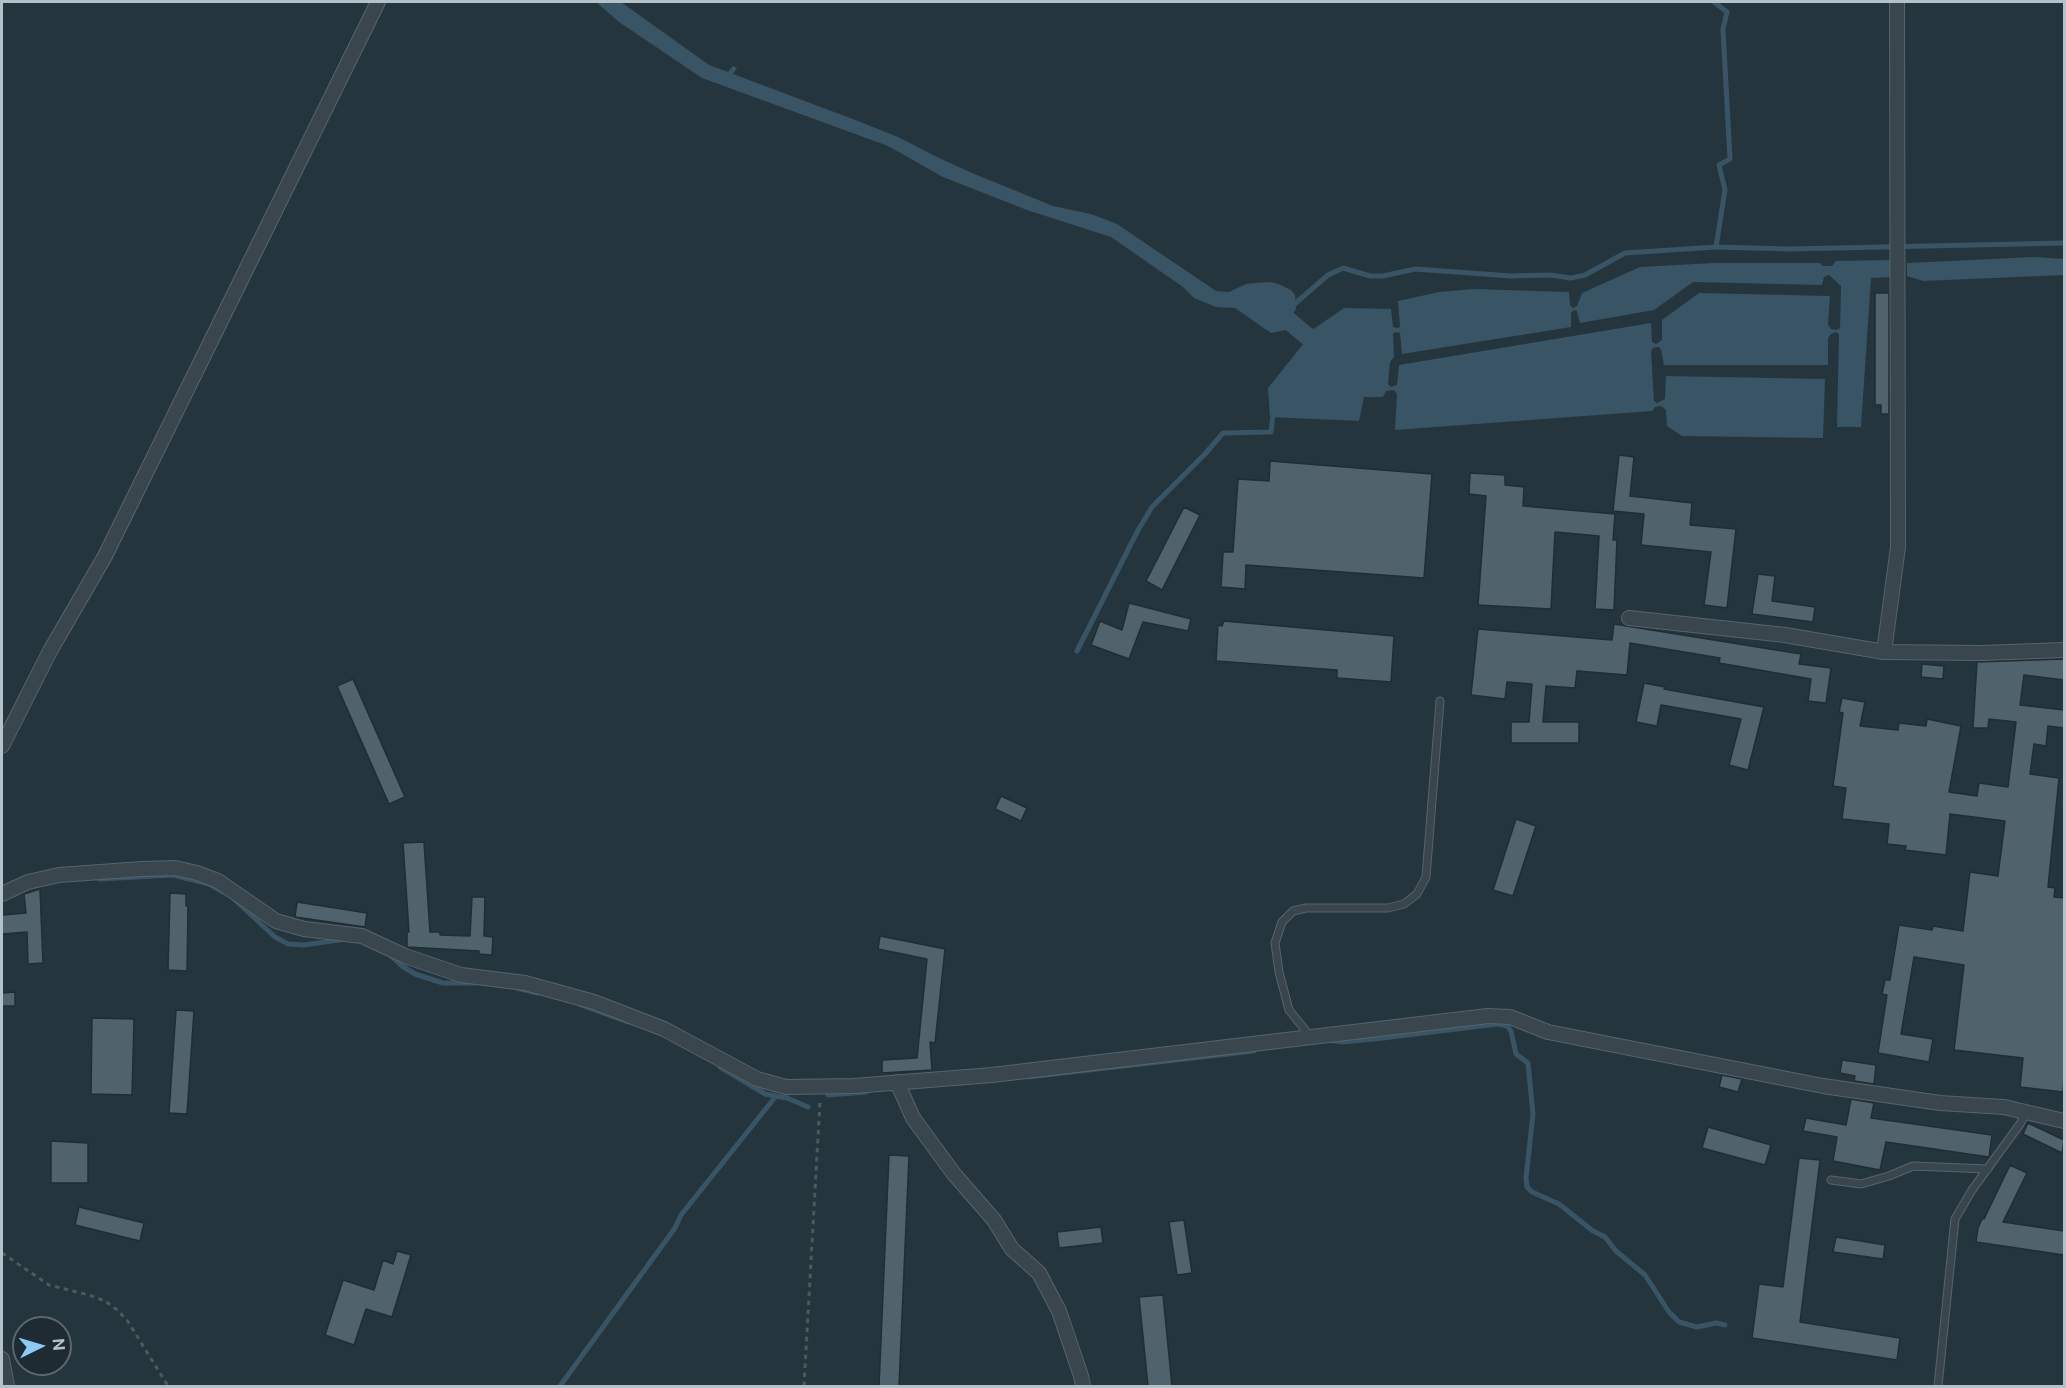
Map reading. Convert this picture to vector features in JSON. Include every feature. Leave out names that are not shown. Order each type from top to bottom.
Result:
[{"type":"street","points":[[2,746],[50,651],[105,556],[378,2]]},
{"type":"street","points":[[1884,652],[1898,548],[1898,2]]},
{"type":"street","points":[[1629,618],[1785,635],[1884,652],[1982,653],[2064,650]]},
{"type":"street","points":[[2,894],[28,882],[59,875],[142,868],[175,868],[197,873],[218,881],[276,921],[304,929],[362,936],[405,956],[460,975],[525,984],[594,1002],[664,1029],[757,1079],[786,1087],[819,1087],[992,1074],[1488,1016],[1510,1017],[1548,1032],[1822,1086],[1940,1103],[2004,1107],[2064,1121]]},
{"type":"street","points":[[897,1082],[914,1118],[954,1174],[994,1220],[1012,1249],[1039,1273],[1059,1311],[1083,1386]]},
{"type":"street","points":[[2,1359],[7,1386]]},
{"type":"lane","points":[[1310,1036],[1289,1010],[1279,972],[1275,943],[1281,922],[1293,911],[1306,908],[1388,908],[1404,904],[1417,894],[1426,877],[1440,701]]},
{"type":"lane","points":[[1938,1386],[1955,1219],[2026,1112]]},
{"type":"lane","points":[[1831,1180],[1861,1184],[1912,1166],[1988,1168]]},
{"type":"path","points":[[804,1386],[820,1106],[819,1087]]},
{"type":"path","points":[[2,1253],[49,1285],[89,1295],[105,1301],[116,1309],[126,1320],[168,1386]]},
{"type":"water","points":[[596,2],[621,2],[709,65],[728,72],[733,66],[737,68],[733,74],[898,137],[972,173],[1053,206],[1091,214],[1117,224],[1216,291],[1229,292],[1246,284],[1255,283],[1271,282],[1281,285],[1295,295],[1296,309],[1286,324],[1286,330],[1271,333],[1235,308],[1216,307],[1194,298],[1183,287],[1111,237],[1027,210],[943,177],[888,146],[702,78],[619,22]]},
{"type":"water","points":[[2034,257],[2064,259],[2064,275],[1923,281],[1907,276],[1907,263]]},
{"type":"water","points":[[1892,260],[1893,277],[1871,278],[1861,427],[1837,427],[1839,334],[1836,332],[1828,338],[1828,365],[1664,365],[1661,349],[1653,348],[1651,351],[1654,401],[1657,403],[1665,399],[1666,376],[1825,379],[1823,438],[1682,436],[1667,426],[1666,410],[1661,406],[1655,407],[1652,411],[1395,430],[1397,394],[1394,390],[1386,391],[1383,397],[1364,397],[1359,421],[1270,417],[1268,388],[1304,343],[1302,337],[1344,308],[1391,309],[1393,327],[1397,328],[1400,327],[1398,301],[1439,292],[1474,289],[1569,292],[1570,305],[1573,308],[1577,306],[1582,293],[1640,267],[1713,263],[1820,263],[1823,266],[1832,266],[1836,261]],"holes":[[[1829,275],[1841,286],[1840,328],[1836,330],[1831,329],[1828,325],[1830,296],[1699,293],[1662,320],[1662,340],[1656,344],[1652,342],[1651,323],[1399,365],[1397,385],[1391,387],[1388,384],[1390,362],[1394,357],[1393,334],[1395,332],[1400,333],[1402,354],[1571,327],[1571,313],[1574,310],[1577,311],[1580,323],[1654,310],[1693,282],[1822,285],[1824,277]]]},
{"type":"building","points":[[1875,293],[1889,293],[1889,414],[1881,414],[1881,405],[1875,405]]},
{"type":"building","points":[[1619,455],[1634,457],[1630,496],[1692,503],[1690,525],[1736,529],[1727,608],[1704,605],[1711,552],[1641,545],[1644,514],[1613,511]]},
{"type":"building","points":[[1270,461],[1432,474],[1424,578],[1246,565],[1245,589],[1221,587],[1223,552],[1233,552],[1238,479],[1269,481]]},
{"type":"building","points":[[1470,473],[1505,475],[1505,485],[1524,487],[1523,506],[1615,514],[1613,540],[1617,540],[1614,610],[1595,609],[1599,536],[1555,532],[1551,609],[1478,605],[1486,496],[1469,494]]},
{"type":"building","points":[[1184,507],[1200,515],[1162,590],[1146,581]]},
{"type":"building","points":[[1758,574],[1775,576],[1772,601],[1815,607],[1813,622],[1752,614]]},
{"type":"building","points":[[1129,603],[1191,619],[1188,631],[1143,622],[1129,659],[1091,645],[1100,621],[1122,630]]},
{"type":"building","points":[[1224,621],[1394,636],[1391,682],[1337,678],[1337,670],[1216,661],[1218,625],[1222,626]]},
{"type":"building","points":[[1614,624],[1801,654],[1799,664],[1831,668],[1826,703],[1808,701],[1811,679],[1719,663],[1720,658],[1630,643],[1627,675],[1577,671],[1575,688],[1546,686],[1543,722],[1579,722],[1579,743],[1511,743],[1511,722],[1529,722],[1532,684],[1507,682],[1505,699],[1471,695],[1478,629],[1612,640]]},
{"type":"building","points":[[2064,659],[2064,680],[2024,675],[2020,705],[2064,710],[2064,728],[2048,726],[2046,746],[2034,744],[2030,774],[2059,778],[2048,887],[2055,888],[2054,897],[2064,898],[2063,1092],[2020,1087],[2023,1058],[1954,1050],[1964,965],[1914,957],[1901,1034],[1933,1039],[1929,1062],[1878,1053],[1887,995],[1882,994],[1885,980],[1890,980],[1899,925],[1932,930],[1933,926],[1963,931],[1970,872],[1998,876],[2005,821],[1950,814],[1946,855],[1905,850],[1906,846],[1887,844],[1889,824],[1842,819],[1846,788],[1833,786],[1843,713],[1839,712],[1842,698],[1865,702],[1860,726],[1898,730],[1899,723],[1926,726],[1927,719],[1961,726],[1949,792],[1977,796],[1979,783],[2008,787],[2016,722],[1989,719],[1988,728],[1973,728],[1977,662]]},
{"type":"building","points":[[1922,664],[1944,666],[1943,679],[1921,677]]},
{"type":"building","points":[[353,679],[405,797],[389,804],[337,686]]},
{"type":"building","points":[[1644,683],[1665,687],[1664,689],[1764,707],[1748,770],[1729,765],[1741,719],[1661,705],[1657,726],[1636,722]]},
{"type":"building","points":[[1001,796],[1027,808],[1021,821],[995,809]]},
{"type":"building","points":[[1516,819],[1536,826],[1513,896],[1493,890]]},
{"type":"building","points":[[424,842],[430,932],[440,932],[440,935],[470,936],[472,897],[485,897],[484,936],[493,937],[492,955],[479,954],[479,951],[407,947],[407,932],[409,932],[403,843]]},
{"type":"building","points":[[40,889],[43,963],[28,964],[27,932],[2,934],[2,915],[26,913],[24,894]]},
{"type":"building","points":[[170,893],[186,894],[186,906],[188,906],[187,971],[168,970]]},
{"type":"building","points":[[297,902],[367,913],[365,927],[295,917]]},
{"type":"building","points":[[880,936],[945,949],[935,1043],[930,1042],[932,1070],[882,1073],[882,1060],[917,1058],[927,959],[878,949]]},
{"type":"building","points":[[15,992],[15,1006],[2,1006],[2,993]]},
{"type":"building","points":[[176,1010],[194,1011],[187,1114],[169,1113]]},
{"type":"building","points":[[92,1018],[134,1019],[132,1095],[91,1094]]},
{"type":"building","points":[[1842,1060],[1876,1065],[1874,1084],[1854,1081],[1855,1076],[1840,1073]]},
{"type":"building","points":[[1722,1075],[1742,1079],[1738,1092],[1719,1087]]},
{"type":"building","points":[[1851,1099],[1874,1103],[1871,1118],[1992,1135],[1989,1157],[1886,1142],[1880,1170],[1833,1161],[1837,1137],[1803,1131],[1806,1118],[1846,1125]]},
{"type":"building","points":[[2028,1123],[2064,1140],[2062,1153],[2023,1134]]},
{"type":"building","points":[[1708,1127],[1771,1145],[1765,1165],[1702,1148]]},
{"type":"building","points":[[51,1141],[88,1143],[88,1183],[51,1183]]},
{"type":"building","points":[[889,1155],[909,1156],[899,1386],[879,1386]]},
{"type":"building","points":[[1799,1158],[1820,1160],[1800,1322],[1900,1338],[1897,1360],[1752,1338],[1759,1284],[1783,1287]]},
{"type":"building","points":[[2010,1165],[2027,1173],[2003,1222],[2064,1231],[2064,1255],[1976,1242],[1978,1228]]},
{"type":"building","points":[[79,1207],[144,1223],[140,1241],[75,1225]]},
{"type":"building","points":[[1184,1220],[1192,1273],[1177,1275],[1169,1222]]},
{"type":"building","points":[[1101,1227],[1103,1243],[1059,1248],[1057,1232]]},
{"type":"building","points":[[1836,1237],[1885,1245],[1883,1259],[1833,1252]]},
{"type":"building","points":[[397,1251],[411,1255],[392,1317],[366,1309],[354,1345],[325,1335],[343,1280],[374,1290],[383,1260],[393,1264]]},
{"type":"building","points":[[1163,1295],[1172,1386],[1148,1386],[1139,1297]]},
{"type":"waterway","points":[[1714,2],[1727,12],[1723,29],[1730,159],[1719,165],[1725,190],[1716,247]]},
{"type":"waterway","points":[[1290,308],[1328,275],[1343,268],[1370,276],[1383,276],[1415,269],[1571,278],[1585,275],[1625,253],[1716,247],[1790,249],[2064,243]]},
{"type":"waterway","points":[[1269,309],[1282,315],[1307,336],[1327,342]]},
{"type":"waterway","points":[[1077,651],[1152,507],[1223,433],[1271,432],[1273,415]]},
{"type":"waterway","points":[[99,879],[173,875],[209,884],[223,892]]},
{"type":"waterway","points":[[234,899],[275,937],[288,944],[304,945],[346,939]]},
{"type":"waterway","points":[[388,953],[415,974],[443,983],[475,983]]},
{"type":"waterway","points":[[517,988],[537,993]]},
{"type":"waterway","points":[[581,1005],[628,1022]]},
{"type":"waterway","points":[[1328,1040],[1343,1042],[1498,1024],[1507,1026],[1511,1031],[1516,1054],[1528,1063],[1533,1114],[1527,1187],[1532,1192],[1559,1204],[1593,1231],[1605,1237],[1616,1251],[1645,1275],[1669,1312],[1679,1322],[1697,1327],[1716,1323],[1725,1325]]},
{"type":"waterway","points":[[1028,1077],[1254,1051]]},
{"type":"waterway","points":[[720,1067],[765,1094],[787,1098],[808,1107]]},
{"type":"waterway","points":[[828,1095],[866,1092]]},
{"type":"waterway","points":[[560,1386],[675,1228],[681,1215],[776,1096]]}]
